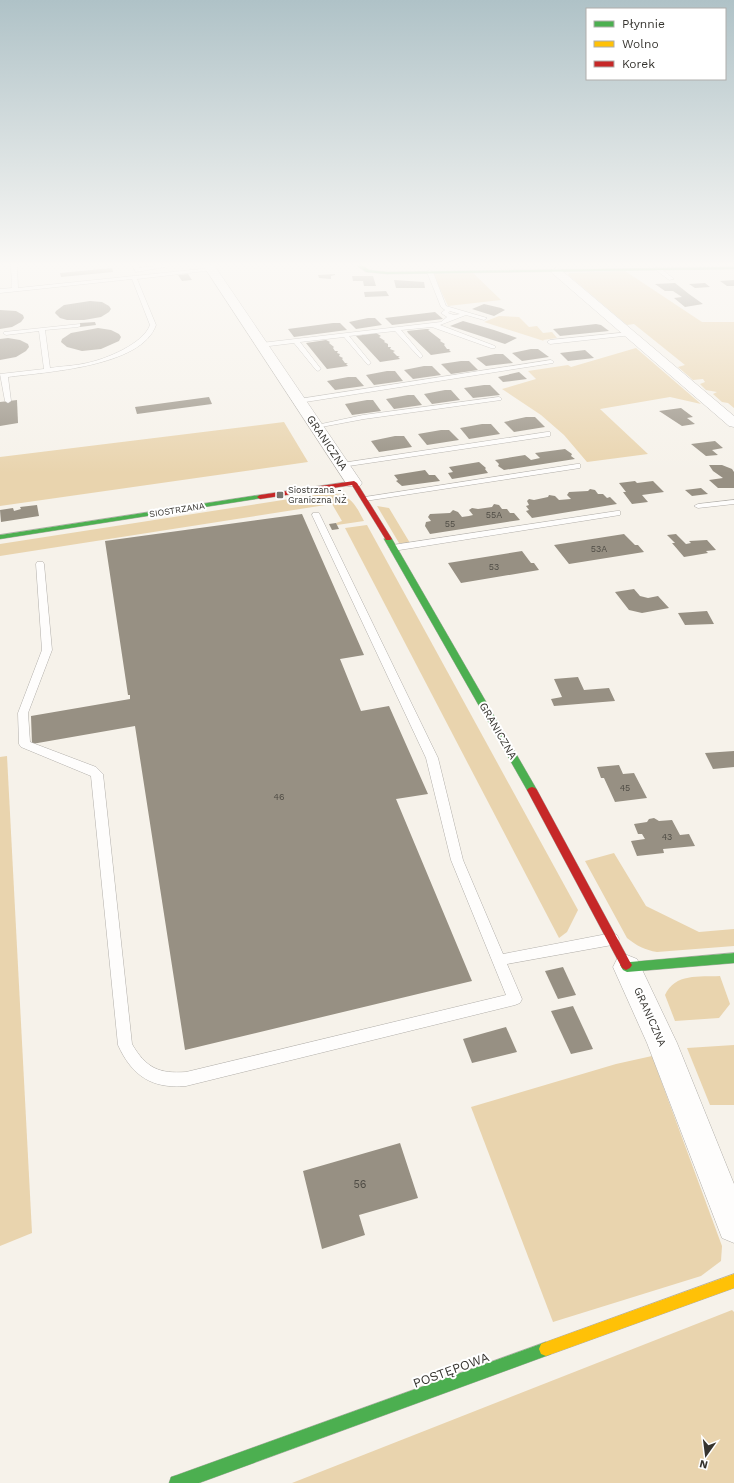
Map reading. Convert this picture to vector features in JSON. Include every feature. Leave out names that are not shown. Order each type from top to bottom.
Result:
[{"type":"street","name":"GRANICZNA","points":[[254,334],[365,499],[551,823],[627,967],[662,1043],[734,1226]]},
{"type":"street","points":[[630,334],[734,423]]},
{"type":"street","name":"SIOSTRZANA","points":[[0,537],[354,483]]},
{"type":"street","points":[[627,967],[734,958]]},
{"type":"street","name":"POSTĘPOWA","points":[[177,1483],[734,1281]]},
{"type":"lane","points":[[43,334],[48,370]]},
{"type":"lane","points":[[8,401],[2,375],[87,365],[99,362],[136,343],[149,334]]},
{"type":"lane","points":[[261,345],[344,334]]},
{"type":"lane","points":[[345,334],[368,363]]},
{"type":"lane","points":[[401,334],[420,356]]},
{"type":"lane","points":[[458,334],[493,347]]},
{"type":"lane","points":[[550,342],[628,334]]},
{"type":"lane","points":[[296,341],[318,369]]},
{"type":"lane","points":[[298,401],[551,362]]},
{"type":"lane","points":[[316,426],[354,420],[363,417],[499,399]]},
{"type":"lane","points":[[342,465],[547,434]]},
{"type":"lane","points":[[365,499],[577,466]]},
{"type":"lane","points":[[698,506],[734,502]]},
{"type":"lane","points":[[393,548],[617,513]]},
{"type":"lane","points":[[40,564],[47,650],[23,713],[25,744],[92,770],[97,774],[125,1045],[132,1060],[150,1075],[171,1081],[186,1079],[515,999],[457,860],[432,758],[316,515]]},
{"type":"lane","points":[[499,960],[612,939]]},
{"type":"shaded area","points":[[523,334],[554,334],[557,338],[543,340],[544,341]]},
{"type":"shaded area","points":[[647,334],[734,334],[734,408],[728,403],[722,402],[713,394],[717,392],[706,390],[700,384],[705,382],[703,379],[693,380],[678,367],[685,365]]},
{"type":"shaded area","points":[[636,348],[701,404],[670,397],[600,409],[648,454],[587,462],[564,435],[541,415],[502,389],[536,379],[528,371],[568,365],[571,367]]},
{"type":"shaded area","points":[[284,422],[308,462],[0,506],[0,457]]},
{"type":"shaded area","points":[[328,493],[342,496],[351,501],[364,521],[337,525],[336,523],[342,521],[332,504],[0,556],[0,544]]},
{"type":"shaded area","points":[[377,506],[389,508],[410,543],[399,543]]},
{"type":"shaded area","points":[[367,525],[578,910],[567,932],[559,938],[345,528]]},
{"type":"shaded area","points":[[7,756],[32,1233],[0,1246],[0,757]]},
{"type":"shaded area","points":[[614,853],[646,906],[699,932],[734,929],[734,946],[657,952],[641,947],[627,938],[585,861]]},
{"type":"shaded area","points":[[720,976],[730,1004],[719,1018],[675,1021],[665,995],[669,988],[675,983],[688,978]]},
{"type":"shaded area","points":[[734,1045],[734,1105],[710,1105],[687,1048]]},
{"type":"shaded area","points":[[652,1056],[722,1246],[721,1261],[701,1276],[553,1322],[471,1107],[616,1064]]},
{"type":"shaded area","points":[[732,1310],[734,1312],[734,1483],[292,1483]]},
{"type":"building","points":[[69,334],[119,334],[121,337],[119,341],[101,349],[82,351],[67,347],[61,342],[62,339]]},
{"type":"building","points":[[292,334],[315,334],[294,337]]},
{"type":"building","points":[[378,334],[381,336],[379,337],[385,341],[384,342],[388,344],[388,347],[391,347],[390,349],[395,351],[393,352],[397,356],[400,356],[398,357],[400,359],[380,362],[356,336]]},
{"type":"building","points":[[409,334],[433,334],[445,344],[444,345],[447,349],[450,349],[449,350],[451,352],[431,355]]},
{"type":"building","points":[[475,334],[506,334],[517,338],[505,344]]},
{"type":"building","points":[[558,334],[578,334],[560,336]]},
{"type":"building","points":[[8,338],[20,340],[28,344],[29,347],[26,351],[16,357],[0,360],[0,339]]},
{"type":"building","points":[[326,340],[330,342],[329,343],[334,347],[333,348],[335,351],[338,351],[337,353],[340,354],[339,356],[343,358],[342,359],[345,363],[348,363],[346,364],[348,366],[327,369],[306,343]]},
{"type":"building","points":[[538,349],[549,357],[522,361],[512,353]]},
{"type":"building","points":[[585,350],[594,358],[568,361],[560,353]]},
{"type":"building","points":[[503,354],[513,363],[486,366],[476,358]]},
{"type":"building","points":[[469,361],[478,370],[451,374],[441,364]]},
{"type":"building","points":[[432,366],[441,375],[413,379],[404,370]]},
{"type":"building","points":[[395,371],[403,381],[374,385],[366,375]]},
{"type":"building","points":[[519,372],[527,379],[503,382],[498,377]]},
{"type":"building","points":[[356,377],[364,386],[335,390],[327,381]]},
{"type":"building","points":[[490,385],[500,395],[473,398],[464,388]]},
{"type":"building","points":[[451,390],[460,400],[432,404],[424,394]]},
{"type":"building","points":[[414,395],[422,405],[394,409],[386,399]]},
{"type":"building","points":[[209,397],[212,404],[137,414],[135,407]]},
{"type":"building","points":[[17,400],[18,423],[0,426],[0,402]]},
{"type":"building","points":[[373,400],[381,411],[352,415],[345,404]]},
{"type":"building","points":[[681,408],[693,417],[687,418],[695,424],[682,426],[659,411]]},
{"type":"building","points":[[526,417],[535,417],[545,427],[514,432],[504,422]]},
{"type":"building","points":[[491,424],[500,434],[469,439],[460,428]]},
{"type":"building","points":[[449,430],[459,440],[427,445],[418,434]]},
{"type":"building","points":[[395,436],[404,436],[412,447],[379,452],[371,441]]},
{"type":"building","points":[[715,441],[723,448],[712,450],[718,455],[706,456],[691,444]]},
{"type":"building","points":[[565,449],[572,454],[571,456],[575,459],[504,470],[498,466],[499,464],[495,460],[525,455],[531,460],[540,458],[535,453]]},
{"type":"building","points":[[479,462],[486,468],[485,469],[488,473],[452,479],[448,473],[453,472],[449,467]]},
{"type":"building","points":[[709,465],[722,465],[732,469],[734,472],[734,488],[718,488],[709,480],[723,478],[713,471]]},
{"type":"building","points":[[425,470],[429,475],[435,475],[440,481],[402,486],[396,481],[398,480],[394,475]]},
{"type":"building","points":[[635,481],[637,483],[653,481],[664,492],[642,495],[648,502],[632,504],[623,492],[626,492],[619,483]]},
{"type":"building","points":[[701,488],[708,494],[692,496],[685,490]]},
{"type":"building","points":[[590,489],[595,490],[598,494],[603,494],[607,498],[610,497],[617,504],[532,518],[526,511],[529,510],[526,506],[529,505],[527,501],[529,499],[534,500],[548,497],[549,495],[555,496],[559,500],[571,499],[567,495],[569,492],[588,491]]},
{"type":"building","points":[[494,504],[499,505],[502,509],[507,509],[510,513],[514,513],[520,520],[430,534],[425,526],[426,522],[431,521],[428,517],[430,514],[450,513],[453,510],[458,512],[462,517],[469,516],[473,515],[469,510],[472,508],[478,509],[492,507]]},
{"type":"building","points":[[37,505],[39,516],[1,522],[0,510],[13,508],[14,511],[21,509],[20,507]]},
{"type":"building","points":[[302,514],[364,655],[340,659],[361,711],[389,706],[428,794],[396,799],[472,981],[185,1050],[135,726],[32,744],[31,716],[130,699],[130,695],[128,695],[105,541]]},
{"type":"building","points":[[336,523],[339,529],[332,530],[329,524]]},
{"type":"building","points":[[624,534],[644,552],[569,564],[554,545]]},
{"type":"building","points":[[676,534],[686,544],[691,543],[689,541],[707,540],[716,550],[706,551],[708,553],[684,557],[672,543],[675,543],[667,535]]},
{"type":"building","points":[[522,551],[531,563],[534,563],[539,570],[461,583],[448,563]]},
{"type":"building","points":[[634,589],[640,596],[648,598],[658,596],[669,608],[642,613],[629,610],[615,592]]},
{"type":"building","points":[[707,611],[714,624],[685,625],[678,613]]},
{"type":"building","points":[[578,677],[584,690],[609,688],[615,701],[554,706],[551,699],[562,697],[554,679]]},
{"type":"building","points":[[734,751],[734,767],[713,769],[705,753]]},
{"type":"building","points":[[619,765],[623,774],[634,773],[647,798],[615,802],[604,778],[601,778],[597,767]]},
{"type":"building","points":[[654,818],[659,821],[672,820],[680,835],[689,834],[695,846],[663,849],[664,853],[637,856],[631,841],[645,839],[642,834],[638,834],[634,824],[647,822],[649,819]]},
{"type":"building","points":[[563,967],[576,995],[558,999],[545,971]]},
{"type":"building","points":[[573,1006],[593,1049],[571,1054],[551,1011]]},
{"type":"building","points":[[506,1027],[517,1052],[472,1063],[463,1039]]},
{"type":"building","points":[[400,1143],[418,1198],[359,1215],[365,1235],[322,1249],[303,1171]]},
{"type":"traffic: fast","points":[[0,537],[260,497]]},
{"type":"traffic: fast","points":[[388,539],[532,790]]},
{"type":"traffic: fast","points":[[626,965],[627,967],[734,958]]},
{"type":"traffic: fast","points":[[177,1483],[546,1349]]},
{"type":"traffic: slow","points":[[546,1349],[734,1281]]},
{"type":"traffic: jam","points":[[260,497],[354,483],[388,539]]},
{"type":"traffic: jam","points":[[532,790],[626,965]]},
{"type":"place","name":"Siostrzana - Graniczna NŻ","points":[[280,495]]}]
